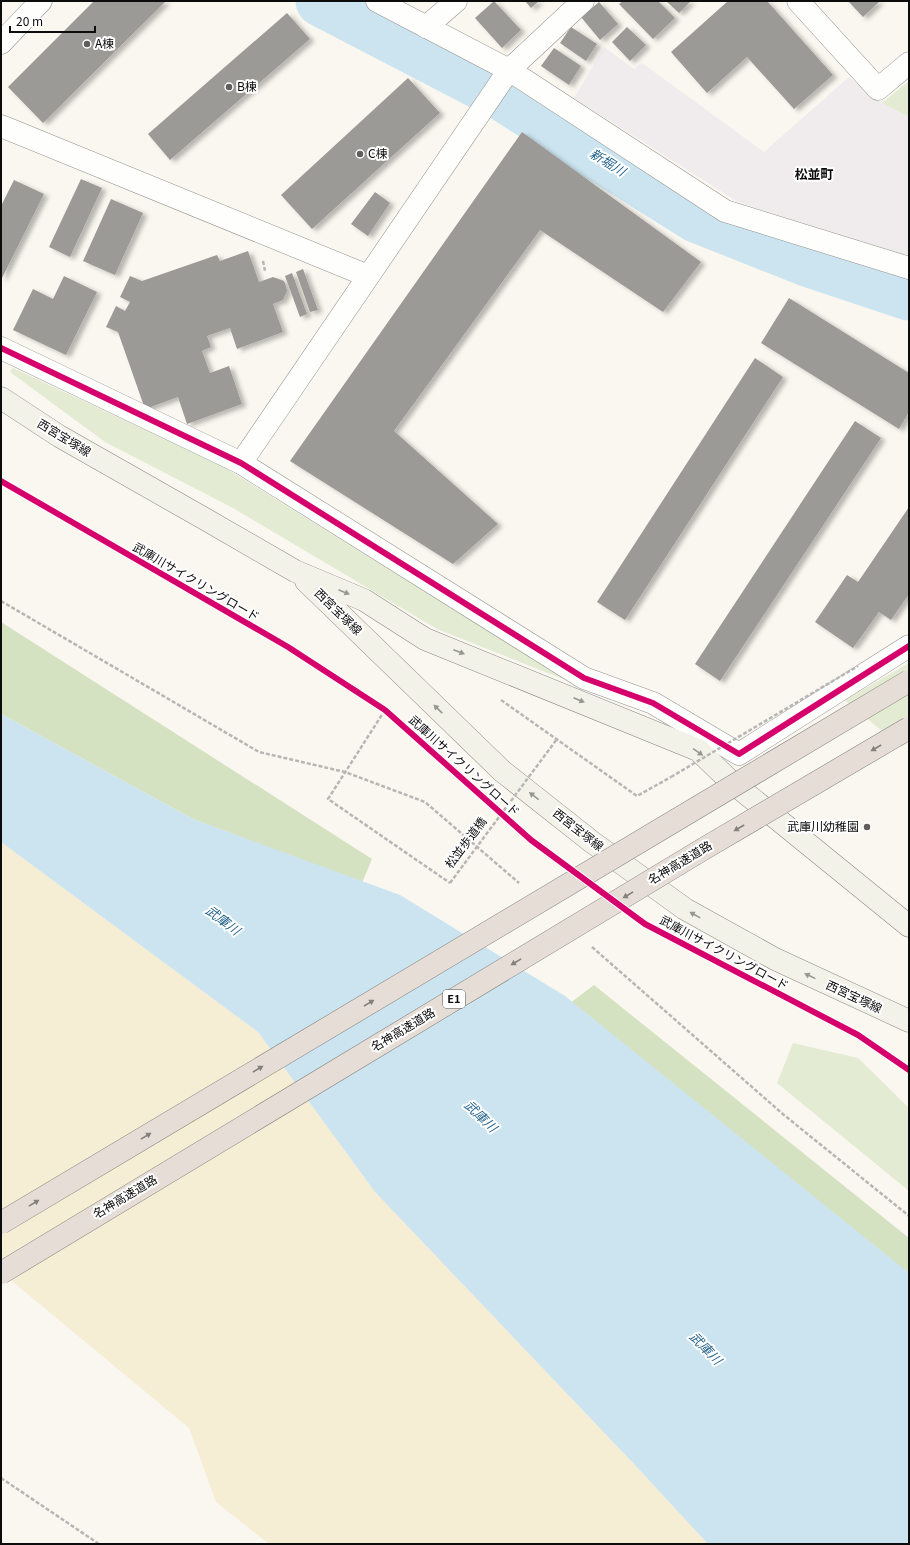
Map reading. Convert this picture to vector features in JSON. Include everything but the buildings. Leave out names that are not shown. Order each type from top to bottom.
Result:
[{"type":"highway","points":[[1,1223],[909,681]]},
{"type":"highway","name":"名神高速道路","points":[[1,1273],[705,848],[909,728]]},
{"type":"main road","name":"西宮宝塚線","points":[[1,398],[59,436],[295,571],[364,600],[425,639],[549,688],[698,750],[728,778],[909,926]]},
{"type":"main road","name":"西宮宝塚線","points":[[295,571],[502,771],[592,842],[685,909],[775,959],[909,1021]]},
{"type":"street","points":[[1,43],[41,1]]},
{"type":"street","points":[[377,1],[426,27],[506,75],[725,210],[909,268]]},
{"type":"street","points":[[426,27],[456,1]]},
{"type":"street","points":[[241,462],[506,75],[583,1]]},
{"type":"street","points":[[798,1],[878,90],[909,63]]},
{"type":"street","points":[[1,126],[368,276]]},
{"type":"street","points":[[1,348],[241,462],[584,678],[653,703],[739,754],[909,646]]},
{"type":"path","points":[[1,601],[260,752],[345,772],[425,802],[521,885]]},
{"type":"path","points":[[495,695],[637,796],[858,666]]},
{"type":"path","points":[[345,772],[385,710]]},
{"type":"path","points":[[587,943],[784,1115],[909,1216]]},
{"type":"path","points":[[1,1478],[99,1544]]},
{"type":"shaded area","points":[[604,47],[634,69],[642,63],[764,152],[849,77],[882,103],[909,117],[909,260],[738,202],[574,98]]},
{"type":"green space","points":[[909,81],[909,117],[882,103]]},
{"type":"green space","points":[[13,368],[224,467],[451,608],[562,673],[563,679],[437,629],[233,508],[105,442],[10,372]]},
{"type":"green space","points":[[1,622],[372,859],[362,883],[193,819],[1,714]]},
{"type":"green space","points":[[909,663],[909,742],[901,747],[845,700]]},
{"type":"green space","points":[[594,985],[909,1238],[909,1300],[553,1016]]},
{"type":"green space","points":[[793,1043],[858,1058],[909,1108],[909,1191],[777,1083]]},
{"type":"sand","points":[[1,842],[258,1032],[375,1192],[634,1464],[708,1544],[269,1544],[216,1502],[189,1428],[1,1272]]},
{"type":"water","name":"武庫川","points":[[1,714],[193,819],[400,895],[565,996],[909,1273],[909,1544],[708,1544],[634,1464],[375,1192],[258,1032],[1,842]]},
{"type":"waterway","name":"新堀川","points":[[321,1],[500,94],[696,217],[807,261],[909,295]]},
{"type":"cycle path","points":[[1,348],[241,463],[584,678],[653,703],[739,754],[909,646]]},
{"type":"cycle path","name":"武庫川サイクリングロード","points":[[1,481],[288,647],[385,710],[531,840],[645,924],[858,1035],[909,1070]]},
{"type":"place","name":"A棟","points":[[87,44]]},
{"type":"place","name":"B棟","points":[[229,87]]},
{"type":"place","name":"C棟","points":[[360,154]]},
{"type":"place","name":"武庫川幼稚園","points":[[867,827]]},
{"type":"district","name":"松並町","points":[[814,174]]}]
